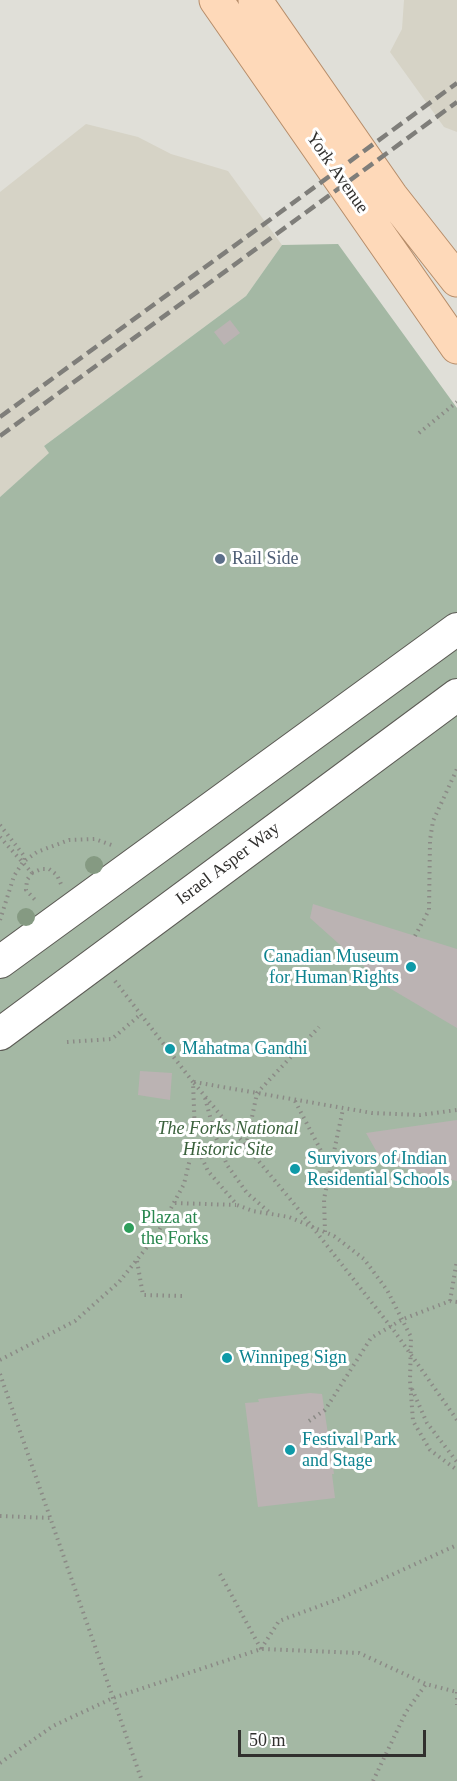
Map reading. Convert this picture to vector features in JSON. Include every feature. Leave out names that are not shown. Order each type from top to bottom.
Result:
[{"type":"main road","name":"York Avenue","points":[[216,0],[457,347]]},
{"type":"main road","name":"York Avenue","points":[[255,0],[391,196],[457,280]]},
{"type":"street","points":[[0,962],[59,908],[142,860],[457,629]]},
{"type":"street","name":"Israel Asper Way","points":[[0,1034],[457,695]]},
{"type":"path","points":[[419,433],[457,402]]},
{"type":"path","points":[[415,936],[429,910],[430,840],[434,821],[457,769]]},
{"type":"path","points":[[0,825],[25,857],[8,890],[0,920]]},
{"type":"path","points":[[0,838],[19,862],[23,862],[32,873]]},
{"type":"path","points":[[23,862],[48,846],[83,838],[106,842],[142,860]]},
{"type":"path","points":[[44,868],[57,875],[60,889],[59,908],[30,898],[26,885],[32,873],[44,868]]},
{"type":"path","points":[[99,960],[193,1082],[310,1224],[390,1326],[457,1420]]},
{"type":"path","points":[[67,1042],[112,1040],[141,1014]]},
{"type":"path","points":[[246,1146],[257,1093],[319,1027]]},
{"type":"path","points":[[193,1082],[343,1109],[420,1115],[457,1110]]},
{"type":"path","points":[[0,1360],[75,1320],[119,1282],[156,1236],[184,1184],[195,1134],[193,1082]]},
{"type":"path","points":[[204,1095],[215,1135],[228,1165],[247,1193],[269,1213]]},
{"type":"path","points":[[295,1100],[329,1167]]},
{"type":"path","points":[[325,1232],[324,1199],[343,1109]]},
{"type":"path","points":[[195,1134],[208,1171],[237,1205]]},
{"type":"path","points":[[174,1203],[237,1205],[310,1224],[364,1259],[387,1290],[411,1337],[410,1381],[414,1421],[430,1450],[457,1470]]},
{"type":"path","points":[[137,1260],[143,1294],[183,1296]]},
{"type":"path","points":[[450,1301],[457,1260]]},
{"type":"path","points":[[309,1421],[325,1410],[370,1339],[403,1319],[450,1301],[457,1302]]},
{"type":"path","points":[[0,1374],[2,1387],[52,1518],[142,1781]]},
{"type":"path","points":[[410,1381],[428,1423],[457,1462]]},
{"type":"path","points":[[0,1516],[52,1518]]},
{"type":"path","points":[[261,1649],[279,1621],[341,1598],[457,1545]]},
{"type":"path","points":[[220,1574],[261,1649]]},
{"type":"path","points":[[0,1763],[53,1726],[113,1698],[261,1649],[358,1653],[426,1684],[457,1692],[457,1705]]},
{"type":"path","points":[[373,1781],[406,1712],[426,1684]]},
{"type":"shaded area","points":[[404,0],[457,0],[457,132],[444,127],[390,52],[402,29]]},
{"type":"shaded area","points":[[86,124],[138,137],[171,154],[228,171],[282,245],[246,296],[44,446],[50,453],[0,497],[0,192]]},
{"type":"green space","name":"The Forks National Historic Site","points":[[338,244],[457,408],[457,1781],[0,1781],[0,497],[49,453],[44,446],[246,296],[282,245]]},
{"type":"building","points":[[230,320],[240,333],[224,345],[214,332]]},
{"type":"building","name":"Canadian Museum for Human Rights","points":[[313,904],[457,949],[457,1028],[386,986],[310,918]]},
{"type":"building","points":[[140,1071],[172,1073],[170,1100],[138,1095]]},
{"type":"building","points":[[457,1120],[457,1181],[383,1163],[366,1133]]},
{"type":"building","name":"Festival Park and Stage","points":[[310,1393],[322,1394],[334,1474],[332,1474],[335,1498],[258,1507],[245,1403],[259,1402],[258,1399]]},
{"type":"railway","points":[[0,417],[457,83]]},
{"type":"railway","points":[[0,436],[457,102]]},
{"type":"place","name":"Rail Side","points":[[220,559]]},
{"type":"place","name":"Canadian Museum for Human Rights","points":[[411,967]]},
{"type":"place","name":"Mahatma Gandhi","points":[[170,1049]]},
{"type":"place","name":"Survivors of Indian Residential Schools","points":[[295,1169]]},
{"type":"place","name":"Plaza at the Forks","points":[[129,1228]]},
{"type":"place","name":"Winnipeg Sign","points":[[227,1358]]},
{"type":"place","name":"Festival Park and Stage","points":[[290,1450]]}]
